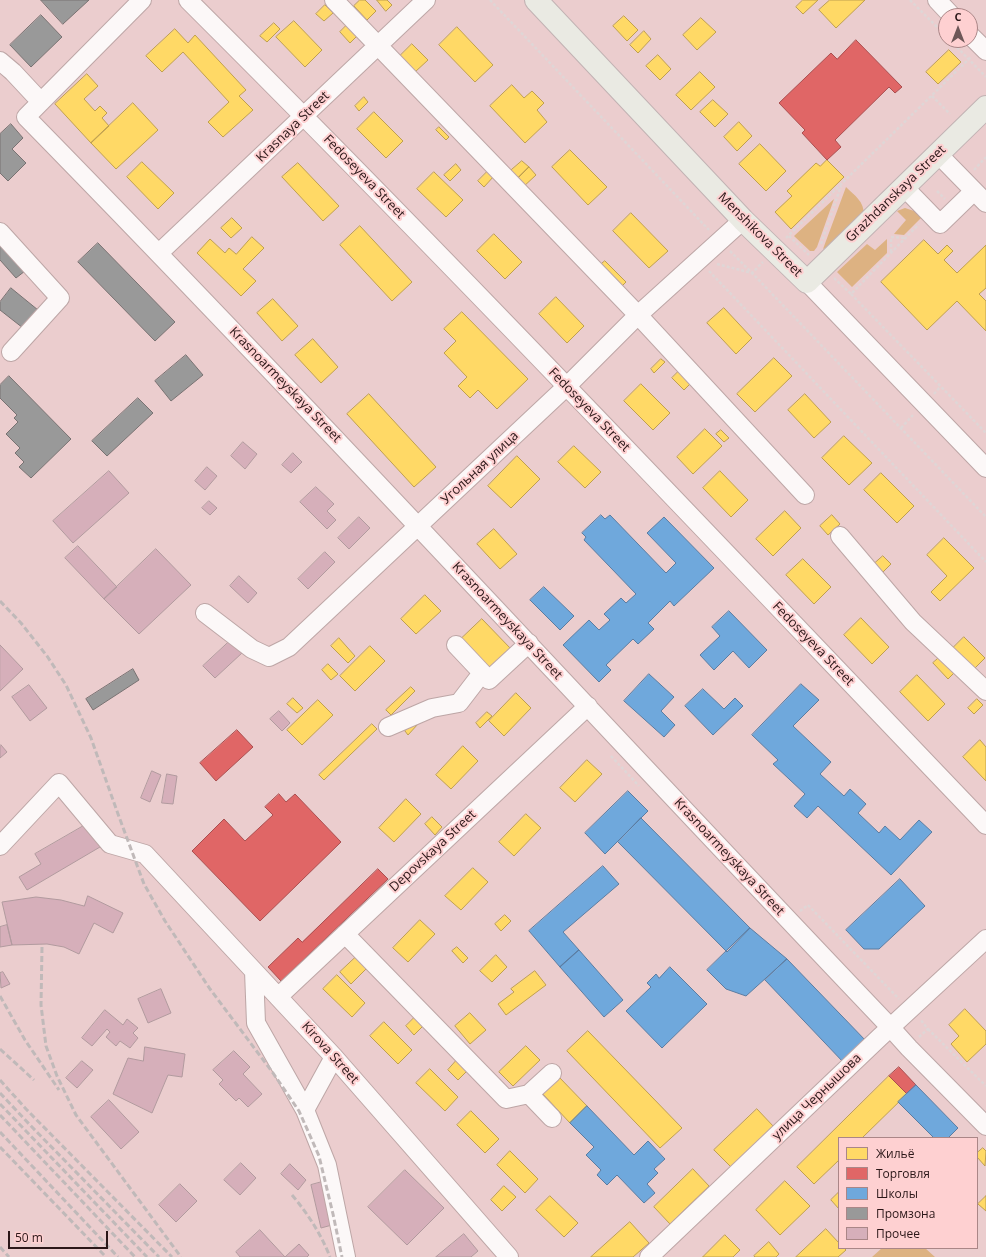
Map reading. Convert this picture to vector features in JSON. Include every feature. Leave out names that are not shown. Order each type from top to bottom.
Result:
[{"type":"main road","name":"Menshikova Street","points":[[536,0],[743,220],[813,261]]},
{"type":"main road","name":"Grazhdanskaya Street","points":[[813,261],[904,187],[986,107]]},
{"type":"street","points":[[0,60],[41,102],[142,0]]},
{"type":"street","name":"Fedoseyeva Street","points":[[188,0],[304,116],[566,386],[986,825]]},
{"type":"street","points":[[334,0],[638,315],[805,495]]},
{"type":"street","name":"Krasnaya Street","points":[[159,253],[426,0]]},
{"type":"street","points":[[937,0],[944,8]]},
{"type":"street","points":[[978,43],[986,51]]},
{"type":"street","name":"Krasnoarmeyskaya Street","points":[[41,102],[26,117],[159,253],[529,643],[891,1028],[908,1048],[986,1126]]},
{"type":"street","points":[[904,187],[940,224],[975,191],[938,154]]},
{"type":"street","name":"Угольная улица","points":[[205,613],[252,649],[269,657],[289,647],[566,386],[638,315],[743,220]]},
{"type":"street","points":[[0,232],[60,298],[11,352]]},
{"type":"street","name":"Menshikova Street","points":[[813,261],[986,468]]},
{"type":"street","points":[[840,536],[913,622],[986,692]]},
{"type":"street","points":[[456,645],[489,680],[529,643]]},
{"type":"street","points":[[388,728],[432,708],[459,703],[482,673]]},
{"type":"street","name":"Depovskaya Street","points":[[278,997],[588,706]]},
{"type":"street","name":"Kirova Street","points":[[0,846],[59,783],[110,844],[145,854],[334,1058],[509,1257]]},
{"type":"street","points":[[345,934],[506,1099],[529,1094],[552,1073]]},
{"type":"street","name":"улица Чернышова","points":[[649,1257],[910,1009],[986,939]]},
{"type":"street","points":[[254,971],[256,1023],[305,1110],[327,1166],[346,1257]]},
{"type":"street","points":[[305,1110],[334,1058]]},
{"type":"street","points":[[529,1094],[552,1118]]},
{"type":"path","points":[[490,0],[986,516]]},
{"type":"path","points":[[910,0],[938,28]]},
{"type":"path","points":[[958,48],[986,76]]},
{"type":"path","points":[[932,96],[950,114]]},
{"type":"path","points":[[850,294],[930,213],[975,191],[986,157]]},
{"type":"path","points":[[813,261],[842,185]]},
{"type":"path","points":[[789,236],[813,261],[850,294],[986,433]]},
{"type":"path","points":[[891,253],[891,237],[906,238]]},
{"type":"path","points":[[808,905],[986,1086]]},
{"type":"path","points":[[908,1048],[928,1028]]},
{"type":"shaded area","points":[[846,187],[861,202],[864,215],[832,245],[823,249]]},
{"type":"shaded area","points":[[834,199],[817,247],[814,251],[810,251],[794,236]]},
{"type":"shaded area","points":[[905,208],[917,212],[922,217],[904,235],[894,234],[906,220],[897,211]]},
{"type":"shaded area","points":[[887,239],[887,253],[852,287],[837,272],[867,244],[875,250]]},
{"type":"shaded area","points":[[881,1249],[926,1249],[935,1257],[872,1257]]},
{"type":"building: Жильё","points":[[360,0],[365,0],[376,11],[367,20],[354,6]]},
{"type":"building: Жильё","points":[[377,0],[387,0],[392,5],[386,11]]},
{"type":"building: Жильё","points":[[803,0],[818,0],[803,14],[796,7]]},
{"type":"building: Жильё","points":[[830,0],[865,0],[836,28],[819,10]]},
{"type":"building: Жильё","points":[[325,5],[333,13],[324,21],[316,14]]},
{"type":"building: Жильё","points":[[624,16],[638,30],[627,41],[613,26]]},
{"type":"building: Жильё","points":[[701,18],[716,32],[697,50],[683,35]]},
{"type":"building: Жильё","points":[[294,21],[322,50],[305,67],[276,37]]},
{"type":"building: Жильё","points":[[274,23],[280,29],[267,42],[260,36]]},
{"type":"building: Жильё","points":[[347,25],[357,36],[350,43],[340,32]]},
{"type":"building: Жильё","points":[[457,27],[493,65],[475,82],[439,45]]},
{"type":"building: Жильё","points":[[175,29],[188,43],[195,35],[246,90],[239,96],[253,110],[223,137],[208,122],[229,102],[183,52],[162,72],[146,56]]},
{"type":"building: Жильё","points":[[644,31],[651,39],[638,53],[630,45]]},
{"type":"building: Жильё","points":[[412,44],[428,60],[415,72],[400,56]]},
{"type":"building: Жильё","points":[[949,50],[961,62],[938,84],[926,72]]},
{"type":"building: Жильё","points":[[658,55],[671,69],[660,80],[646,66]]},
{"type":"building: Жильё","points":[[700,72],[715,87],[691,110],[676,95]]},
{"type":"building: Жильё","points":[[87,74],[98,86],[84,99],[95,111],[100,106],[107,113],[102,118],[109,126],[91,143],[55,104]]},
{"type":"building: Жильё","points":[[512,85],[524,98],[532,91],[544,103],[537,110],[547,122],[525,143],[490,106]]},
{"type":"building: Жильё","points":[[364,97],[368,102],[359,111],[355,106]]},
{"type":"building: Жильё","points":[[713,100],[728,114],[715,127],[700,112]]},
{"type":"building: Жильё","points":[[133,103],[158,130],[116,169],[91,143]]},
{"type":"building: Жильё","points":[[374,112],[403,141],[386,158],[357,129]]},
{"type":"building: Жильё","points":[[739,122],[752,136],[737,151],[724,137]]},
{"type":"building: Жильё","points":[[439,127],[449,137],[446,140],[436,130]]},
{"type":"building: Жильё","points":[[760,144],[786,171],[766,191],[739,164]]},
{"type":"building: Жильё","points":[[570,150],[607,187],[588,205],[552,167]]},
{"type":"building: Жильё","points":[[827,160],[844,177],[791,229],[775,212],[792,196],[787,191],[816,163],[820,166]]},
{"type":"building: Жильё","points":[[522,161],[529,167],[515,181],[508,173]]},
{"type":"building: Жильё","points":[[142,162],[174,193],[158,209],[127,177]]},
{"type":"building: Жильё","points":[[298,163],[339,206],[323,221],[282,177]]},
{"type":"building: Жильё","points":[[456,164],[461,170],[450,181],[444,175]]},
{"type":"building: Жильё","points":[[529,167],[536,175],[522,188],[515,181]]},
{"type":"building: Жильё","points":[[488,171],[494,176],[484,187],[478,181]]},
{"type":"building: Жильё","points":[[434,172],[463,200],[446,217],[417,189]]},
{"type":"building: Жильё","points":[[631,213],[668,251],[649,268],[613,231]]},
{"type":"building: Жильё","points":[[232,218],[242,228],[231,238],[221,228]]},
{"type":"building: Жильё","points":[[360,226],[412,282],[392,301],[340,245]]},
{"type":"building: Жильё","points":[[494,234],[522,262],[505,279],[477,251]]},
{"type":"building: Жильё","points":[[252,237],[264,248],[243,269],[256,281],[241,296],[197,253],[210,239],[225,253],[229,248],[236,254]]},
{"type":"building: Жильё","points":[[924,240],[938,254],[947,245],[953,251],[944,260],[957,273],[986,245],[986,288],[979,294],[986,301],[986,331],[957,301],[927,330],[881,282]]},
{"type":"building: Жильё","points":[[605,261],[626,282],[619,289],[598,267]]},
{"type":"building: Жильё","points":[[556,297],[584,326],[567,343],[539,314]]},
{"type":"building: Жильё","points":[[273,299],[298,326],[282,341],[257,313]]},
{"type":"building: Жильё","points":[[724,308],[752,338],[736,354],[707,323]]},
{"type":"building: Жильё","points":[[462,312],[528,379],[497,409],[478,390],[470,398],[458,386],[467,377],[444,353],[456,341],[444,329]]},
{"type":"building: Жильё","points":[[313,339],[338,367],[321,383],[295,355]]},
{"type":"building: Жильё","points":[[774,358],[792,376],[755,412],[737,394]]},
{"type":"building: Жильё","points":[[661,359],[665,362],[654,373],[651,369]]},
{"type":"building: Жильё","points":[[682,368],[694,380],[684,390],[672,378]]},
{"type":"building: Жильё","points":[[641,384],[670,413],[653,430],[624,401]]},
{"type":"building: Жильё","points":[[369,394],[436,467],[414,487],[347,414]]},
{"type":"building: Жильё","points":[[805,394],[831,422],[814,438],[788,410]]},
{"type":"building: Жильё","points":[[705,429],[722,446],[693,474],[677,457]]},
{"type":"building: Жильё","points":[[721,430],[729,438],[724,442],[716,434]]},
{"type":"building: Жильё","points":[[844,436],[872,463],[849,485],[822,458]]},
{"type":"building: Жильё","points":[[574,446],[601,472],[585,488],[558,462]]},
{"type":"building: Жильё","points":[[517,456],[540,479],[511,508],[488,486]]},
{"type":"building: Жильё","points":[[720,471],[748,500],[731,517],[703,488]]},
{"type":"building: Жильё","points":[[881,473],[914,506],[897,523],[864,490]]},
{"type":"building: Жильё","points":[[785,511],[801,528],[773,556],[756,539]]},
{"type":"building: Жильё","points":[[832,515],[840,524],[828,535],[820,526]]},
{"type":"building: Жильё","points":[[494,529],[517,554],[500,569],[477,544]]},
{"type":"building: Жильё","points":[[944,538],[974,568],[940,601],[931,592],[947,576],[927,555]]},
{"type":"building: Жильё","points":[[883,556],[891,564],[882,573],[874,564]]},
{"type":"building: Жильё","points":[[803,559],[831,587],[814,604],[786,575]]},
{"type":"building: Жильё","points":[[425,595],[441,611],[416,634],[401,619]]},
{"type":"building: Жильё","points":[[861,618],[889,647],[872,664],[844,635]]},
{"type":"building: Жильё","points":[[482,619],[511,649],[490,669],[461,639]]},
{"type":"building: Жильё","points":[[964,637],[985,658],[974,669],[953,648]]},
{"type":"building: Жильё","points":[[339,638],[355,656],[348,663],[331,646]]},
{"type":"building: Жильё","points":[[370,646],[385,661],[355,691],[340,676]]},
{"type":"building: Жильё","points":[[941,656],[956,671],[948,679],[933,663]]},
{"type":"building: Жильё","points":[[328,664],[338,674],[331,680],[322,670]]},
{"type":"building: Жильё","points":[[917,675],[945,704],[928,721],[900,692]]},
{"type":"building: Жильё","points":[[411,687],[415,691],[391,715],[386,710]]},
{"type":"building: Жильё","points":[[516,693],[531,708],[504,736],[489,721]]},
{"type":"building: Жильё","points":[[293,698],[303,708],[297,713],[287,704]]},
{"type":"building: Жильё","points":[[977,699],[983,705],[974,714],[968,708]]},
{"type":"building: Жильё","points":[[318,700],[333,715],[302,745],[287,730]]},
{"type":"building: Жильё","points":[[487,712],[492,716],[480,728],[476,723]]},
{"type":"building: Жильё","points":[[415,721],[418,724],[408,735],[405,731]]},
{"type":"building: Жильё","points":[[372,724],[377,729],[324,780],[319,775]]},
{"type":"building: Жильё","points":[[980,740],[986,747],[986,781],[963,757]]},
{"type":"building: Жильё","points":[[463,746],[478,761],[451,789],[436,775]]},
{"type":"building: Жильё","points":[[587,760],[602,774],[575,802],[560,788]]},
{"type":"building: Жильё","points":[[406,799],[421,814],[394,842],[379,828]]},
{"type":"building: Жильё","points":[[526,814],[541,828],[514,856],[499,842]]},
{"type":"building: Жильё","points":[[432,817],[442,827],[435,835],[425,824]]},
{"type":"building: Жильё","points":[[473,868],[488,882],[461,910],[445,896]]},
{"type":"building: Жильё","points":[[505,915],[511,921],[501,931],[495,924]]},
{"type":"building: Жильё","points":[[420,920],[435,934],[408,962],[393,948]]},
{"type":"building: Жильё","points":[[457,947],[468,958],[463,963],[452,951]]},
{"type":"building: Жильё","points":[[496,955],[507,967],[492,982],[480,971]]},
{"type":"building: Жильё","points":[[356,957],[367,968],[351,984],[340,972]]},
{"type":"building: Жильё","points":[[535,971],[546,985],[506,1015],[498,1004],[514,992],[511,989]]},
{"type":"building: Жильё","points":[[337,975],[365,1003],[352,1017],[323,989]]},
{"type":"building: Жильё","points":[[965,1009],[986,1031],[986,1044],[967,1062],[951,1044],[959,1036],[949,1025]]},
{"type":"building: Жильё","points":[[470,1013],[486,1030],[470,1044],[455,1026]]},
{"type":"building: Жильё","points":[[415,1017],[423,1026],[414,1035],[406,1026]]},
{"type":"building: Жильё","points":[[384,1022],[412,1050],[398,1064],[370,1036]]},
{"type":"building: Жильё","points":[[588,1031],[682,1128],[660,1148],[567,1051]]},
{"type":"building: Жильё","points":[[526,1046],[540,1060],[513,1086],[499,1072]]},
{"type":"building: Жильё","points":[[456,1061],[467,1071],[458,1080],[448,1070]]},
{"type":"building: Жильё","points":[[430,1069],[458,1097],[445,1111],[416,1083]]},
{"type":"building: Жильё","points":[[558,1076],[587,1106],[570,1123],[541,1092]]},
{"type":"building: Жильё","points":[[889,1076],[907,1094],[863,1137],[838,1137],[838,1161],[814,1184],[797,1167]]},
{"type":"building: Жильё","points":[[757,1109],[774,1127],[731,1167],[714,1150]]},
{"type":"building: Жильё","points":[[471,1111],[499,1139],[485,1153],[457,1125]]},
{"type":"building: Жильё","points":[[983,1148],[986,1151],[985,1166],[978,1158],[978,1152]]},
{"type":"building: Жильё","points":[[510,1151],[538,1179],[525,1193],[497,1165]]},
{"type":"building: Жильё","points":[[693,1169],[709,1186],[670,1224],[654,1207]]},
{"type":"building: Жильё","points":[[785,1181],[810,1206],[780,1235],[756,1210]]},
{"type":"building: Жильё","points":[[504,1186],[516,1197],[502,1211],[491,1200]]},
{"type":"building: Жильё","points":[[838,1193],[838,1208],[831,1200]]},
{"type":"building: Жильё","points":[[550,1196],[578,1223],[564,1237],[536,1210]]},
{"type":"building: Жильё","points":[[986,1196],[986,1211],[978,1204]]},
{"type":"building: Жильё","points":[[630,1222],[649,1243],[633,1257],[591,1257]]},
{"type":"building: Жильё","points":[[826,1229],[838,1242],[838,1249],[846,1250],[838,1257],[796,1257]]},
{"type":"building: Жильё","points":[[725,1235],[740,1250],[733,1257],[703,1257]]},
{"type":"building: Жильё","points":[[769,1242],[779,1254],[776,1257],[754,1256]]},
{"type":"building: Торговля","points":[[856,40],[902,87],[895,93],[889,87],[835,140],[841,147],[827,160],[802,133],[805,130],[779,103],[831,53],[837,59]]},
{"type":"building: Торговля","points":[[237,730],[253,747],[216,781],[200,763]]},
{"type":"building: Торговля","points":[[279,794],[286,802],[295,794],[341,842],[260,921],[192,851],[224,819],[245,841],[273,815],[265,807]]},
{"type":"building: Торговля","points":[[378,869],[388,879],[281,981],[268,967],[298,938],[302,942]]},
{"type":"building: Торговля","points":[[899,1067],[916,1085],[907,1094],[889,1076]]},
{"type":"building: Школы","points":[[601,515],[605,519],[610,515],[666,573],[676,563],[647,533],[664,517],[714,568],[674,606],[670,601],[648,623],[654,629],[638,644],[633,639],[606,665],[611,670],[599,682],[563,645],[589,620],[599,630],[610,620],[604,614],[621,598],[626,603],[636,594],[584,540],[586,537],[582,533]]},
{"type":"building: Школы","points":[[544,587],[574,616],[560,630],[530,600]]},
{"type":"building: Школы","points":[[729,611],[767,650],[749,668],[733,651],[714,670],[700,655],[720,636],[712,627]]},
{"type":"building: Школы","points":[[649,674],[674,697],[661,711],[675,725],[664,737],[624,701]]},
{"type":"building: Школы","points":[[801,684],[819,700],[793,726],[831,762],[820,774],[844,796],[850,789],[866,804],[858,813],[879,833],[885,826],[900,840],[919,820],[932,832],[891,875],[818,806],[807,818],[794,806],[805,794],[773,764],[778,760],[752,735]]},
{"type":"building: Школы","points":[[703,689],[724,709],[735,698],[743,706],[713,735],[685,706]]},
{"type":"building: Школы","points":[[628,791],[648,811],[605,854],[585,833]]},
{"type":"building: Школы","points":[[641,818],[750,928],[727,952],[618,842]]},
{"type":"building: Школы","points":[[603,866],[619,884],[563,932],[579,950],[560,967],[529,931]]},
{"type":"building: Школы","points":[[900,879],[925,906],[879,949],[864,949],[846,930]]},
{"type":"building: Школы","points":[[750,928],[787,959],[746,996],[726,989],[707,970]]},
{"type":"building: Школы","points":[[579,950],[623,1000],[604,1017],[560,967]]},
{"type":"building: Школы","points":[[787,959],[867,1042],[844,1063],[765,980]]},
{"type":"building: Школы","points":[[670,967],[707,1004],[662,1048],[626,1011],[651,987],[647,983],[656,974],[659,978]]},
{"type":"building: Школы","points":[[916,1085],[958,1128],[949,1137],[933,1137],[898,1102]]},
{"type":"building: Школы","points":[[587,1106],[634,1155],[648,1141],[665,1159],[654,1169],[658,1173],[647,1184],[655,1193],[644,1203],[617,1175],[607,1185],[597,1175],[601,1170],[586,1155],[594,1147],[570,1123]]},
{"type":"building: Промзона","points":[[41,0],[89,0],[63,24]]},
{"type":"building: Промзона","points":[[41,15],[62,37],[31,67],[10,45]]},
{"type":"building: Промзона","points":[[11,124],[23,138],[12,149],[26,163],[8,181],[0,173],[0,134]]},
{"type":"building: Промзона","points":[[0,242],[25,271],[16,278],[0,260]]},
{"type":"building: Промзона","points":[[98,243],[175,322],[155,341],[78,262]]},
{"type":"building: Промзона","points":[[11,288],[38,310],[23,328],[0,310],[0,302]]},
{"type":"building: Промзона","points":[[186,355],[203,375],[171,401],[155,381]]},
{"type":"building: Промзона","points":[[9,376],[71,439],[31,478],[19,467],[24,462],[15,453],[20,448],[6,434],[18,422],[14,418],[17,415],[0,398],[0,385]]},
{"type":"building: Промзона","points":[[138,398],[153,413],[107,456],[92,441]]},
{"type":"building: Промзона","points":[[133,669],[139,680],[93,710],[86,699]]},
{"type":"building: Прочее","points":[[243,442],[257,454],[245,469],[231,456]]},
{"type":"building: Прочее","points":[[293,453],[302,462],[291,473],[282,465]]},
{"type":"building: Прочее","points":[[207,467],[217,476],[205,490],[195,481]]},
{"type":"building: Прочее","points":[[109,471],[129,493],[73,543],[53,521]]},
{"type":"building: Прочее","points":[[316,487],[334,504],[327,511],[336,520],[327,529],[300,502]]},
{"type":"building: Прочее","points":[[209,501],[217,508],[210,515],[202,508]]},
{"type":"building: Прочее","points":[[359,517],[370,528],[349,549],[338,538]]},
{"type":"building: Прочее","points":[[78,546],[117,587],[104,599],[65,558]]},
{"type":"building: Прочее","points":[[156,549],[191,585],[139,634],[104,599]]},
{"type":"building: Прочее","points":[[325,552],[335,562],[308,589],[298,579]]},
{"type":"building: Прочее","points":[[239,576],[257,593],[248,603],[230,586]]},
{"type":"building: Прочее","points":[[231,640],[242,653],[215,678],[203,666]]},
{"type":"building: Прочее","points":[[0,645],[23,669],[0,691]]},
{"type":"building: Прочее","points":[[29,685],[47,708],[30,721],[12,697]]},
{"type":"building: Прочее","points":[[279,711],[290,723],[282,731],[270,719]]},
{"type":"building: Прочее","points":[[1,745],[7,752],[0,758],[0,746]]},
{"type":"building: Прочее","points":[[152,771],[161,775],[150,802],[141,798]]},
{"type":"building: Прочее","points":[[167,774],[177,776],[173,804],[162,803]]},
{"type":"building: Прочее","points":[[87,824],[100,847],[27,890],[19,877],[41,864],[35,854]]},
{"type":"building: Прочее","points":[[88,896],[123,913],[113,933],[94,923],[79,954],[64,947],[47,944],[12,945],[2,902],[36,897],[61,900],[84,906]]},
{"type":"building: Прочее","points":[[7,925],[12,945],[0,947],[0,927]]},
{"type":"building: Прочее","points":[[3,972],[10,984],[1,988],[0,973]]},
{"type":"building: Прочее","points":[[161,989],[171,1013],[148,1023],[138,999]]},
{"type":"building: Прочее","points":[[105,1010],[123,1025],[127,1019],[138,1028],[133,1033],[138,1038],[130,1048],[120,1041],[116,1046],[106,1037],[110,1032],[107,1029],[92,1046],[82,1038]]},
{"type":"building: Прочее","points":[[145,1047],[185,1054],[182,1077],[168,1075],[152,1113],[113,1094],[128,1058],[143,1061]]},
{"type":"building: Прочее","points":[[234,1051],[250,1067],[243,1074],[262,1094],[248,1107],[239,1098],[236,1101],[219,1084],[223,1080],[213,1070]]},
{"type":"building: Прочее","points":[[82,1061],[93,1070],[77,1088],[66,1078]]},
{"type":"building: Прочее","points":[[109,1100],[139,1132],[121,1149],[91,1117]]},
{"type":"building: Прочее","points":[[241,1163],[256,1178],[240,1195],[224,1180]]},
{"type":"building: Прочее","points":[[290,1164],[306,1180],[298,1190],[281,1174]]},
{"type":"building: Прочее","points":[[405,1170],[444,1208],[407,1245],[368,1207]]},
{"type":"building: Прочее","points":[[322,1182],[332,1225],[321,1228],[311,1185]]},
{"type":"building: Прочее","points":[[180,1184],[197,1201],[176,1222],[159,1205]]},
{"type":"building: Прочее","points":[[260,1230],[285,1257],[240,1257],[236,1252]]},
{"type":"building: Прочее","points":[[464,1234],[478,1251],[471,1257],[436,1257]]},
{"type":"building: Прочее","points":[[299,1244],[309,1255],[307,1257],[285,1257]]},
{"type":"railway","points":[[0,601],[21,623],[47,656],[66,685],[91,738],[144,884],[165,921],[210,989],[273,1073],[299,1111],[319,1156],[342,1257]]},
{"type":"railway","points":[[42,947],[41,1005],[46,1046],[57,1076],[76,1115],[181,1257]]},
{"type":"railway","points":[[0,996],[25,1040],[59,1090]]},
{"type":"railway","points":[[0,1049],[34,1080]]},
{"type":"railway","points":[[0,1080],[26,1109],[172,1257]]},
{"type":"railway","points":[[0,1093],[159,1257]]},
{"type":"railway","points":[[0,1104],[147,1257]]},
{"type":"railway","points":[[0,1115],[135,1257]]},
{"type":"railway","points":[[0,1132],[118,1257]]},
{"type":"railway","points":[[0,1147],[106,1257]]},
{"type":"railway","points":[[292,1195],[314,1224],[330,1257]]},
{"type":"railway","points":[[0,1247],[9,1257]]}]
